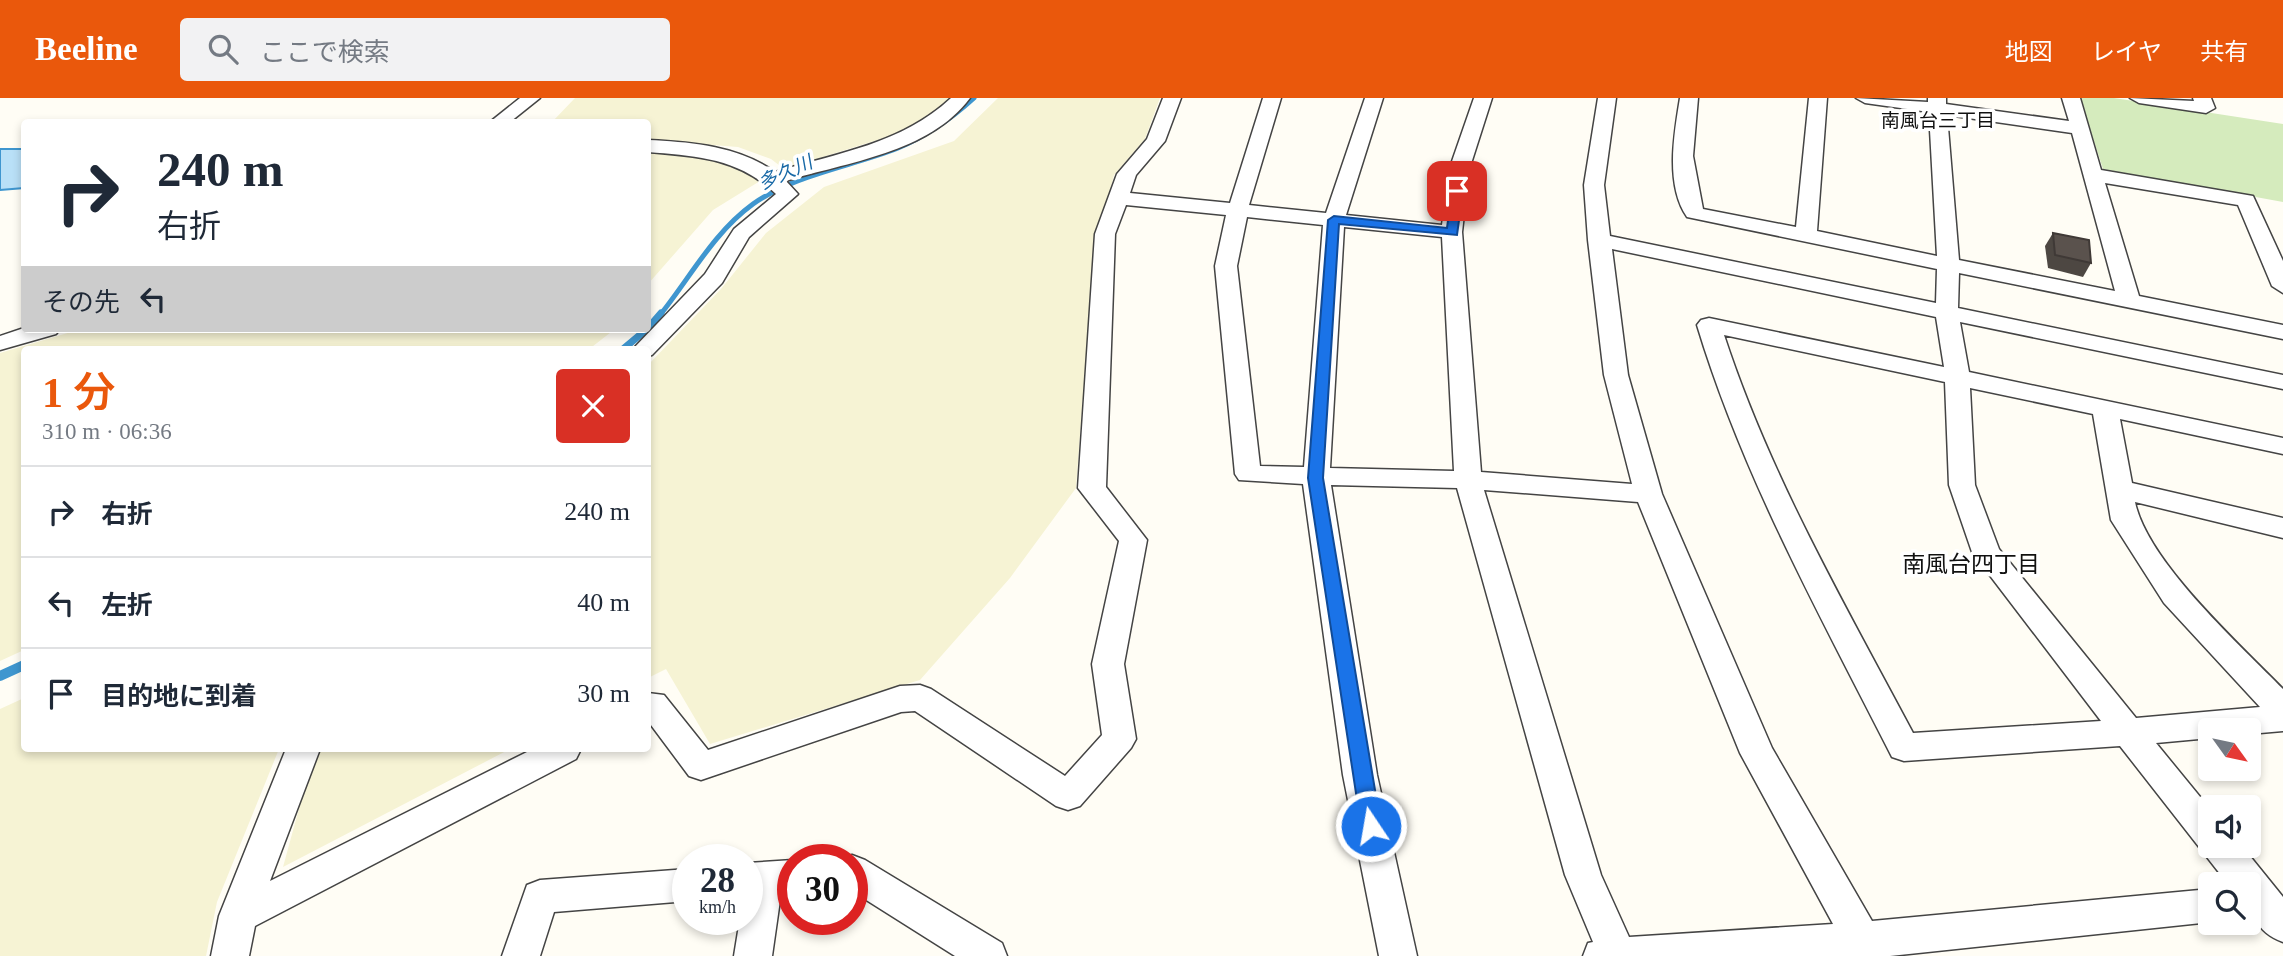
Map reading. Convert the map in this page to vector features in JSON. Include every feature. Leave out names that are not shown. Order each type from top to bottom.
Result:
[{"type":"street","points":[[503,119],[531,98]]},
{"type":"street","points":[[648,346],[714,278],[741,233],[780,186],[817,164],[887,146],[932,123],[961,98]]},
{"type":"street","points":[[651,705],[701,766],[900,699],[920,698],[1068,796],[1119,739],[1108,664],[1133,540],[1092,488],[1105,234],[1127,174],[1156,141],[1172,98]]},
{"type":"street","points":[[1272,98],[1238,209],[1226,266],[1248,474],[1316,478],[1468,480],[1648,494]]},
{"type":"street","points":[[1374,98],[1334,220],[1316,478],[1360,775],[1398,956]]},
{"type":"street","points":[[1483,98],[1460,170],[1452,232],[1468,480],[1583,875],[1612,956],[1866,948],[2198,907]]},
{"type":"street","points":[[1606,98],[1594,185],[1616,375],[1648,494],[1757,753],[1866,948]]},
{"type":"street","points":[[1689,98],[1684,128],[1683,183],[1694,213],[2283,332]]},
{"type":"street","points":[[1806,235],[1818,98]]},
{"type":"street","points":[[1865,98],[1938,103],[2077,128]]},
{"type":"street","points":[[2071,98],[2077,128],[2129,302]]},
{"type":"street","points":[[2138,98],[2206,108],[2202,98]]},
{"type":"street","points":[[1938,103],[1948,264],[1947,312],[1956,376],[1962,485],[1986,552],[2198,820]]},
{"type":"street","points":[[651,146],[705,150],[743,159],[780,186]]},
{"type":"street","points":[[2093,175],[2246,200],[2283,286]]},
{"type":"street","points":[[1119,198],[1452,232]]},
{"type":"street","points":[[1600,240],[2283,382]]},
{"type":"street","points":[[2283,446],[1709,325],[1721,368],[1764,473],[1904,747],[2128,733],[2283,718]]},
{"type":"street","points":[[0,343],[34,333]]},
{"type":"street","points":[[2105,408],[2125,520],[2174,595],[2283,710]]},
{"type":"street","points":[[2120,489],[2283,528]]},
{"type":"street","points":[[230,956],[239,916],[302,752]]},
{"type":"street","points":[[239,916],[558,752]]},
{"type":"street","points":[[2230,858],[2270,907]]},
{"type":"street","points":[[753,956],[768,878]]},
{"type":"street","points":[[868,881],[975,951]]},
{"type":"street","points":[[521,956],[540,897],[672,886]]},
{"type":"shaded area","points":[[575,98],[952,98],[938,112],[900,133],[784,169],[771,159],[738,147],[651,140],[651,119],[555,119]]},
{"type":"shaded area","points":[[998,98],[1160,98],[1145,139],[1114,175],[1094,254],[1076,488],[1010,578],[920,680],[710,744],[666,669],[651,676],[651,362],[721,289],[766,233],[824,187],[954,141]]},
{"type":"shaded area","points":[[651,151],[700,155],[744,167],[760,181],[713,210],[651,281]]},
{"type":"shaded area","points":[[68,333],[610,333],[593,346],[24,346]]},
{"type":"shaded area","points":[[21,347],[21,651],[0,661],[0,353]]},
{"type":"shaded area","points":[[21,699],[21,752],[278,752],[217,902],[206,956],[0,956],[0,709]]},
{"type":"shaded area","points":[[320,752],[504,752],[283,867],[306,783]]},
{"type":"green space","points":[[2080,98],[2114,98],[2283,124],[2283,202],[2103,169]]},
{"type":"water","points":[[0,149],[21,149],[21,188],[0,190]]},
{"type":"building","points":[[2053,233],[2089,240],[2091,263],[2055,255]]},
{"type":"waterway","name":"多久川","points":[[660,315],[714,242],[753,204],[787,185],[909,143],[938,126],[974,98]]},
{"type":"waterway","name":"多久川","points":[[651,325],[661,313]]},
{"type":"waterway","name":"多久川","points":[[627,346],[642,333]]},
{"type":"waterway","name":"多久川","points":[[0,676],[21,666]]},
{"type":"district","name":"南風台三丁目","points":[[1938,120]]},
{"type":"district","name":"南風台四丁目","points":[[1971,564]]},
{"type":"route","points":[[1371,826],[1360,775],[1316,478],[1334,220],[1452,232],[1457,191]]}]
